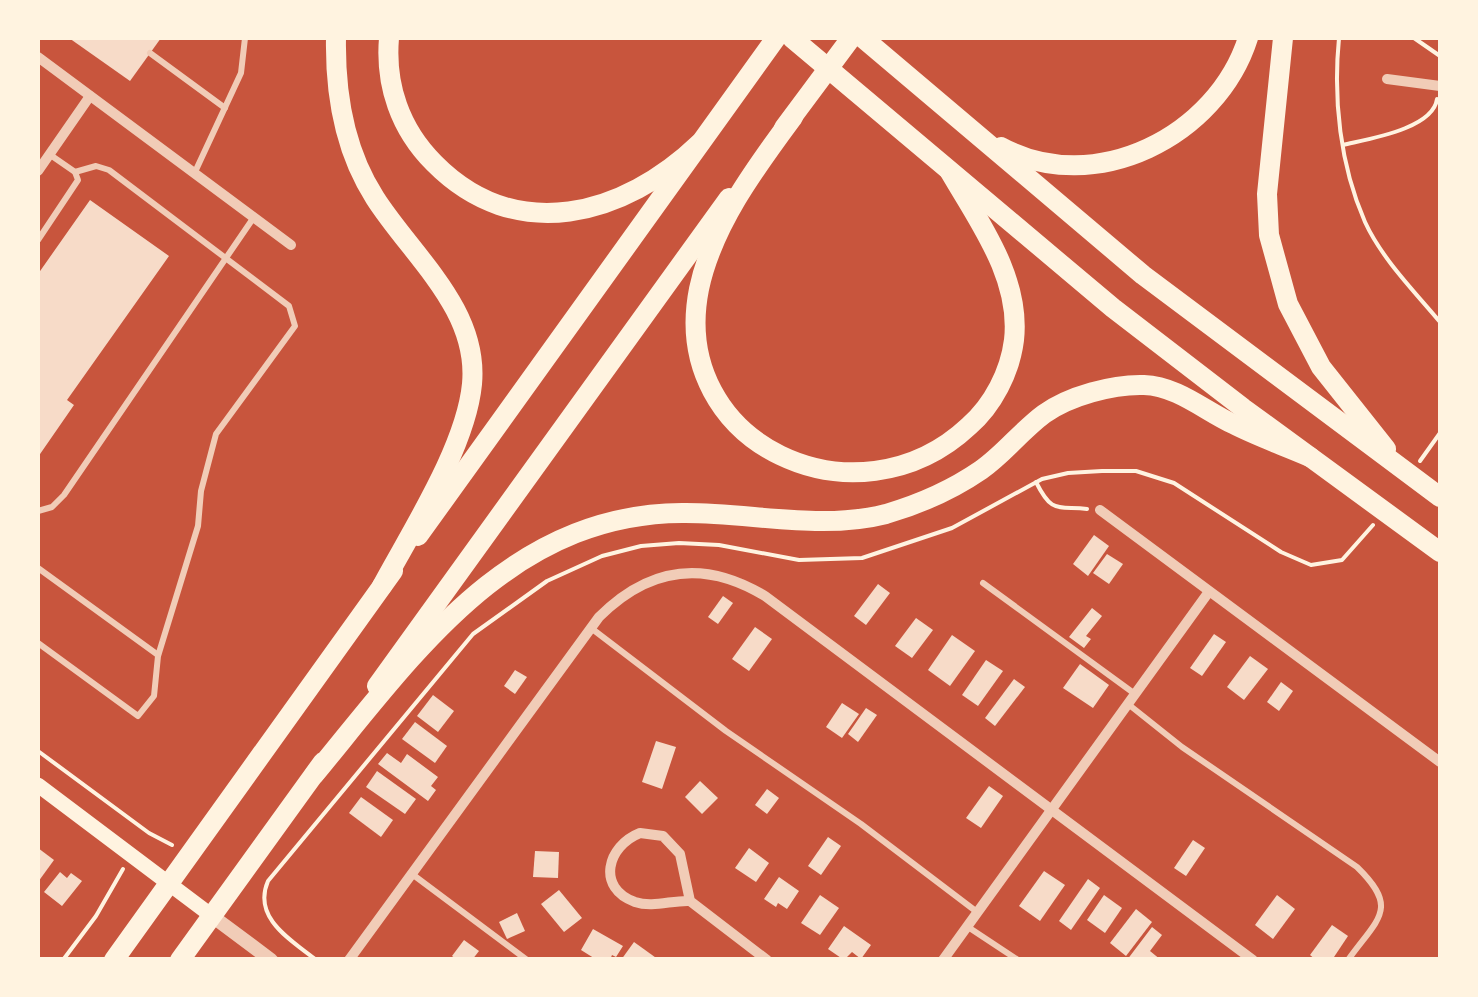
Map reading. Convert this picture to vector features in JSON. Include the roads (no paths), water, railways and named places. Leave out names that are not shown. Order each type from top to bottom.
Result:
[{"type":"highway","points":[[336,38],[335,74],[347,141],[374,197],[459,315],[470,349],[472,384],[464,420],[426,504],[382,586]]},
{"type":"highway","points":[[390,38],[391,83],[408,130],[446,176],[496,206],[548,213],[603,204],[652,183],[700,143]]},
{"type":"highway","points":[[114,960],[776,38]]},
{"type":"highway","points":[[792,38],[1113,308],[1440,552]]},
{"type":"highway","points":[[851,38],[753,172],[721,231],[699,288],[696,327],[706,371],[732,417],[763,445],[809,468],[873,474],[929,458],[976,420],[992,401],[1014,338],[1007,282],[999,257],[950,172]]},
{"type":"highway","points":[[864,38],[1142,275],[1440,497]]},
{"type":"highway","points":[[974,133],[1011,153],[1064,166],[1090,165],[1141,152],[1166,140],[1209,107],[1240,64],[1248,38]]},
{"type":"highway","points":[[1284,38],[1266,194],[1269,235],[1279,273],[1288,304],[1321,367],[1399,466]]},
{"type":"highway","points":[[180,960],[720,210],[794,116]]},
{"type":"highway","points":[[314,774],[403,666],[474,593],[542,548],[588,528],[670,513],[825,520],[882,514],[924,502],[965,481],[1046,412],[1085,394],[1145,384],[1174,392],[1233,424],[1310,457]]},
{"type":"main road","points":[[38,785],[212,916]]},
{"type":"street","points":[[39,60],[291,245]]},
{"type":"street","points":[[1387,78],[1440,86]]},
{"type":"street","points":[[38,171],[90,96]]},
{"type":"street","points":[[1100,510],[1440,762]]},
{"type":"street","points":[[349,960],[590,627],[611,604],[642,584],[682,572],[727,577],[764,596],[1253,960]]},
{"type":"street","points":[[943,960],[1208,592]]},
{"type":"street","points":[[690,901],[648,905],[620,894],[610,879],[609,869],[616,850],[640,833],[664,836],[680,854],[690,901],[767,960]]},
{"type":"street","points":[[212,916],[271,960]]},
{"type":"lane","points":[[194,173],[242,73],[245,38]]},
{"type":"lane","points":[[150,53],[225,108]]},
{"type":"lane","points":[[38,240],[78,180],[74,172],[49,154]]},
{"type":"lane","points":[[38,643],[138,716],[154,696],[158,656],[198,526],[201,492],[216,434],[296,326],[289,306],[108,170],[96,166],[74,172]]},
{"type":"lane","points":[[38,511],[52,507],[64,495],[254,217]]},
{"type":"lane","points":[[38,568],[158,656]]},
{"type":"lane","points":[[982,583],[1132,699],[1182,747],[1357,868],[1378,888],[1383,901],[1380,914],[1348,960]]},
{"type":"lane","points":[[590,627],[726,731],[862,824],[977,912]]},
{"type":"lane","points":[[412,874],[527,960]]},
{"type":"lane","points":[[967,926],[1018,960]]}]
